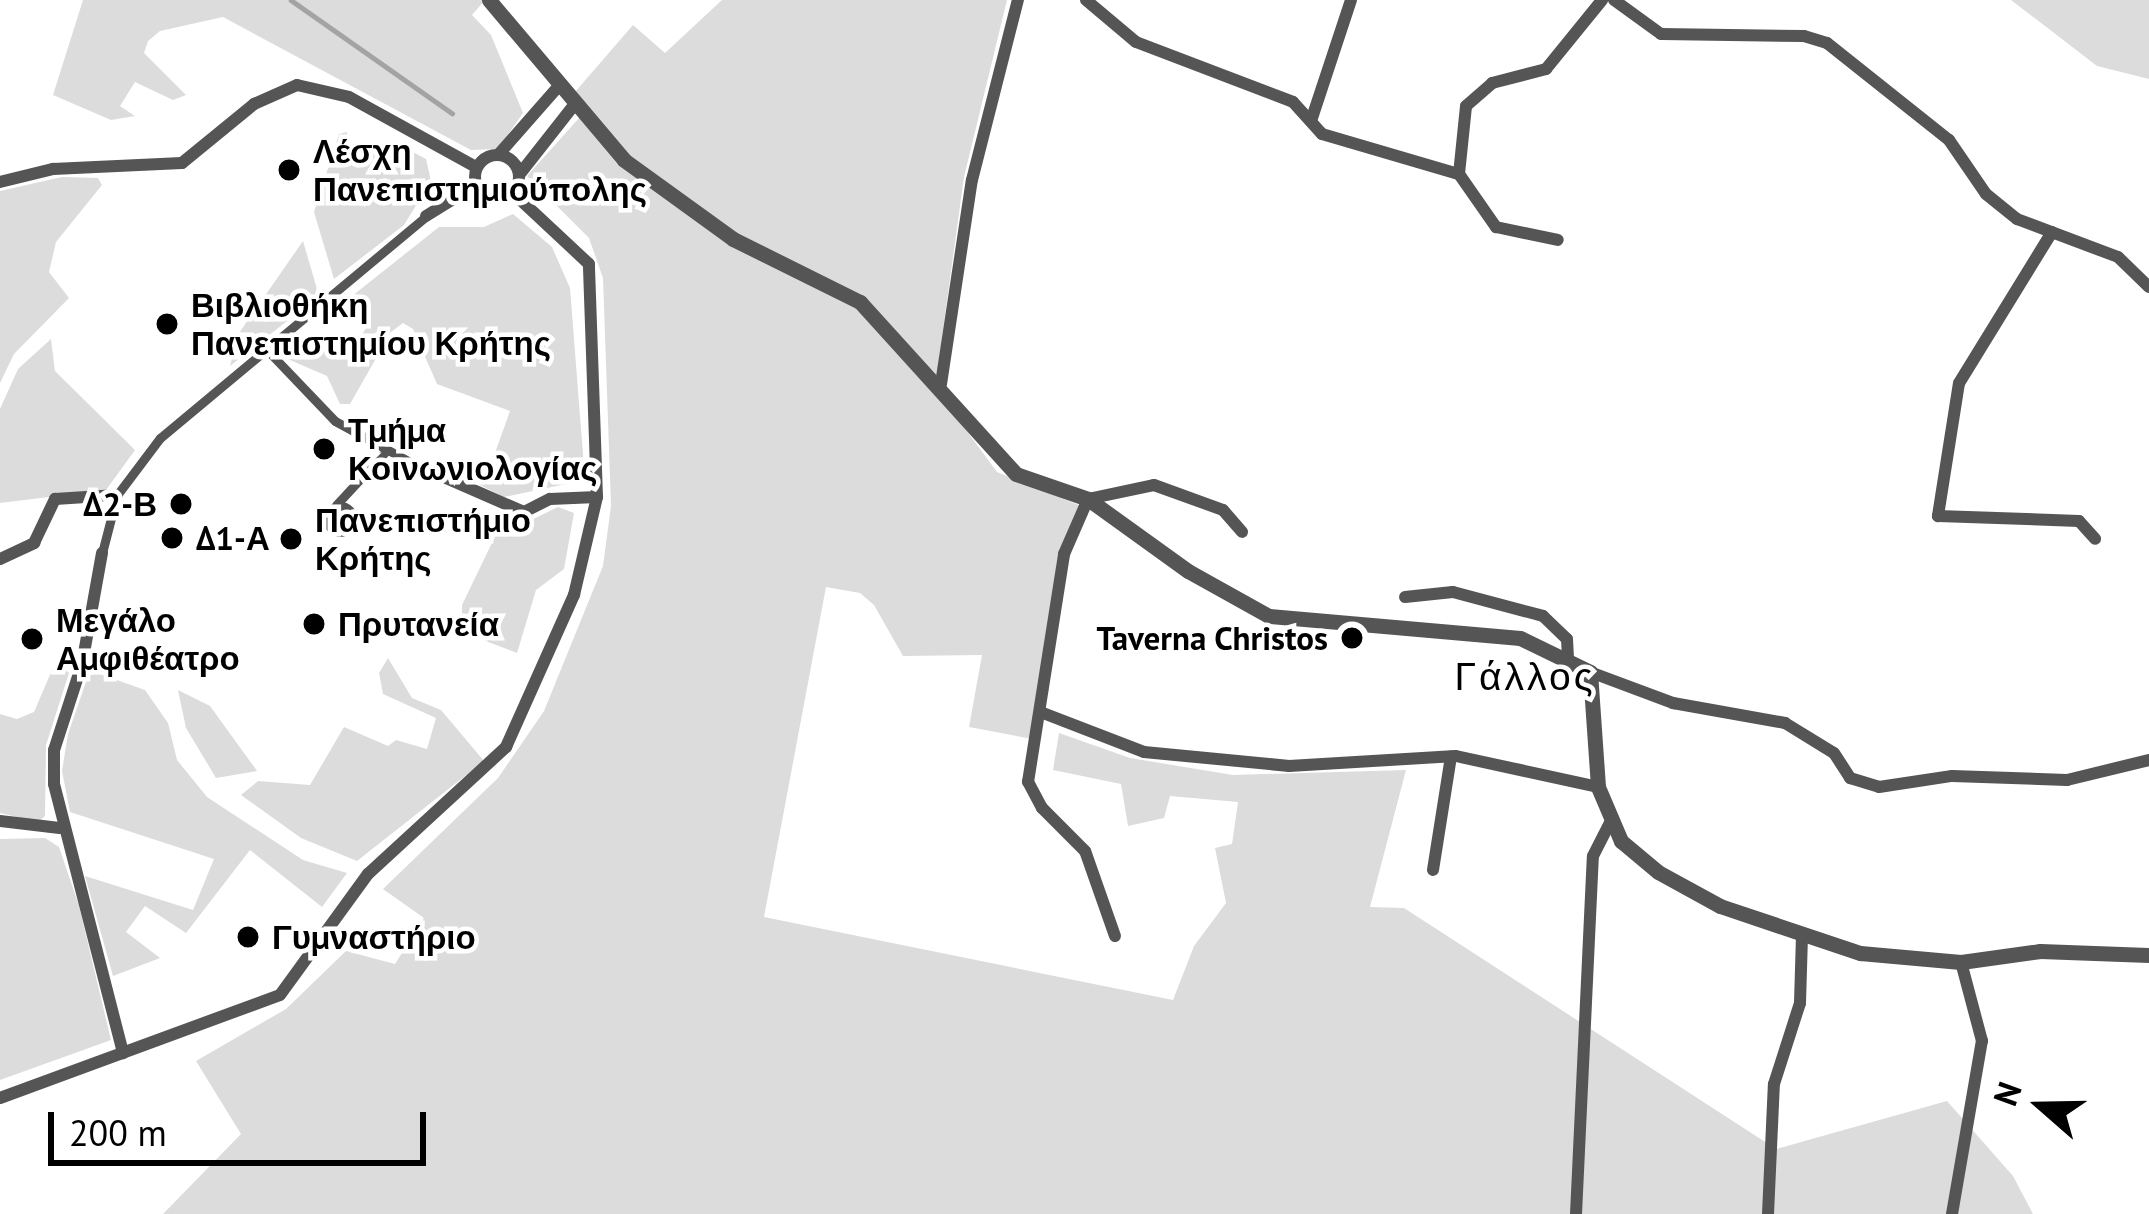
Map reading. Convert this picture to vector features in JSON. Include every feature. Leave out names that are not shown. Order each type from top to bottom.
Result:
[{"type":"street","points":[[489,0],[557,88],[624,160],[677,202],[860,302],[941,384],[1003,465],[1088,499],[1188,571],[1269,616],[1480,632],[1568,659],[1673,703],[1785,723],[1834,753],[1850,778],[1879,787],[1952,776],[2067,780],[2149,760]]},
{"type":"street","points":[[941,384],[972,180],[1018,0]]},
{"type":"street","points":[[1086,0],[1136,42],[1292,102],[1337,140],[1460,174]]},
{"type":"street","points":[[1311,121],[1351,0]]},
{"type":"street","points":[[1558,240],[1496,227],[1460,174],[1466,106],[1492,83],[1546,69],[1602,0]]},
{"type":"street","points":[[1614,0],[1661,34],[1804,36],[1828,44],[1949,140],[1986,194],[2052,232],[2118,257],[2149,287]]},
{"type":"street","points":[[0,182],[53,169],[182,163],[254,104],[297,85],[349,97],[476,167]]},
{"type":"street","points":[[476,167],[499,154],[557,88]]},
{"type":"street","points":[[476,167],[476,185],[492,199],[512,192],[519,175],[574,105]]},
{"type":"street","points":[[499,154],[519,175]]},
{"type":"street","points":[[123,1053],[60,828],[54,750],[82,664],[117,495],[160,438],[269,352],[426,216],[476,185]]},
{"type":"street","points":[[0,1098],[280,995],[368,874],[492,766],[574,595],[598,497],[589,264],[512,192]]},
{"type":"street","points":[[2052,232],[1959,383],[1938,516],[2079,521],[2095,539]]},
{"type":"street","points":[[269,352],[335,421],[414,464],[524,512],[550,499],[598,497]]},
{"type":"street","points":[[336,505],[386,451]]},
{"type":"street","points":[[1088,499],[1170,488],[1223,510],[1242,532]]},
{"type":"street","points":[[0,559],[34,543],[55,499],[117,495]]},
{"type":"street","points":[[1088,499],[1064,554],[1043,713],[1028,782],[1042,808],[1085,851],[1115,936]]},
{"type":"street","points":[[1405,597],[1444,591],[1543,616],[1568,639],[1568,659]]},
{"type":"street","points":[[1590,672],[1598,787],[1610,823],[1658,872],[1802,937],[1860,953],[1961,962],[2040,951],[2149,955]]},
{"type":"street","points":[[1043,713],[1144,752],[1288,766],[1450,756],[1598,787]]},
{"type":"street","points":[[1433,870],[1450,756]]},
{"type":"street","points":[[0,821],[60,828]]},
{"type":"street","points":[[1576,1214],[1593,856],[1610,823]]},
{"type":"street","points":[[1768,1214],[1774,1084],[1800,1003],[1802,937]]},
{"type":"street","points":[[1952,1214],[1982,1041],[1961,962]]},
{"type":"shaded area","points":[[83,0],[485,0],[472,15],[491,35],[523,113],[498,149],[471,150],[223,17],[160,31],[148,41],[144,53],[186,95],[173,100],[135,82],[120,106],[135,116],[111,120],[53,95]]},
{"type":"shaded area","points":[[722,0],[1007,0],[964,177],[935,388],[997,472],[1081,506],[1061,559],[1032,739],[969,727],[982,655],[903,656],[874,605],[860,593],[826,587],[764,917],[1173,1000],[1194,946],[1226,903],[1215,848],[1232,844],[1238,802],[1170,796],[1164,818],[1128,826],[1121,784],[1053,770],[1059,733],[1130,758],[1233,775],[1406,770],[1370,907],[1404,908],[1776,1149],[1947,1101],[2013,1176],[2033,1214],[163,1214],[241,1134],[196,1061],[286,1009],[346,951],[395,964],[424,918],[383,889],[498,778],[544,711],[603,566],[611,506],[603,278],[589,238],[527,176],[589,107],[575,92],[633,25],[665,53]]},
{"type":"shaded area","points":[[2011,0],[2149,0],[2149,79],[2097,66]]},
{"type":"shaded area","points":[[347,132],[348,163],[358,168],[384,142],[394,142],[426,159],[431,181],[404,225],[334,279],[314,212],[339,134]]},
{"type":"shaded area","points":[[62,177],[98,178],[102,185],[56,242],[49,272],[69,298],[14,354],[0,383],[0,191]]},
{"type":"shaded area","points":[[513,214],[552,247],[570,288],[585,480],[504,497],[456,473],[459,464],[490,467],[510,411],[437,384],[413,329],[403,323],[391,332],[350,404],[340,404],[327,376],[283,357],[309,339],[337,357],[353,349],[368,325],[347,300],[439,227],[484,227]]},
{"type":"shaded area","points":[[303,241],[319,296],[230,366],[239,333]]},
{"type":"shaded area","points":[[51,339],[55,371],[135,450],[106,490],[0,503],[0,409],[18,369]]},
{"type":"shaded area","points":[[558,507],[574,513],[564,569],[536,590],[517,653],[462,632],[462,605],[503,520],[525,523]]},
{"type":"shaded area","points":[[388,658],[412,698],[441,710],[484,761],[357,861],[301,838],[241,795],[258,781],[310,785],[344,727],[388,746],[396,740],[427,749],[436,718],[383,694],[379,673]]},
{"type":"shaded area","points":[[61,666],[69,673],[46,745],[45,816],[38,822],[0,813],[0,714],[17,719],[34,712],[52,670]]},
{"type":"shaded area","points":[[97,673],[145,690],[168,723],[177,760],[207,797],[303,860],[347,873],[322,907],[250,850],[186,933],[145,906],[126,932],[160,958],[113,976],[85,876],[193,910],[214,859],[70,812],[62,771],[68,734],[88,676]]},
{"type":"shaded area","points":[[178,690],[210,706],[257,771],[216,778],[186,728]]},
{"type":"shaded area","points":[[45,838],[59,847],[79,906],[111,1040],[0,1080],[0,839]]},
{"type":"waterway","points":[[291,0],[452,113]]},
{"type":"place","name":"Λέσχη Πανεπιστημιούπολης","points":[[289,170]]},
{"type":"place","name":"Βιβλιοθήκη Πανεπιστημίου Κρήτης","points":[[167,324]]},
{"type":"place","name":"Τμήμα Κοινωνιολογίας","points":[[324,449]]},
{"type":"place","name":"Δ2-Β","points":[[181,504]]},
{"type":"place","name":"Δ1-Α","points":[[172,538]]},
{"type":"place","name":"Πανεπιστήμιο Κρήτης","points":[[291,539]]},
{"type":"place","name":"Πρυτανεία","points":[[314,624]]},
{"type":"place","name":"Taverna Christos","points":[[1352,638]]},
{"type":"place","name":"Μεγάλο Αμφιθέατρο","points":[[32,639]]},
{"type":"place","name":"Γυμναστήριο","points":[[248,937]]},
{"type":"district","name":"Γάλλος","points":[[1525,676]]}]
